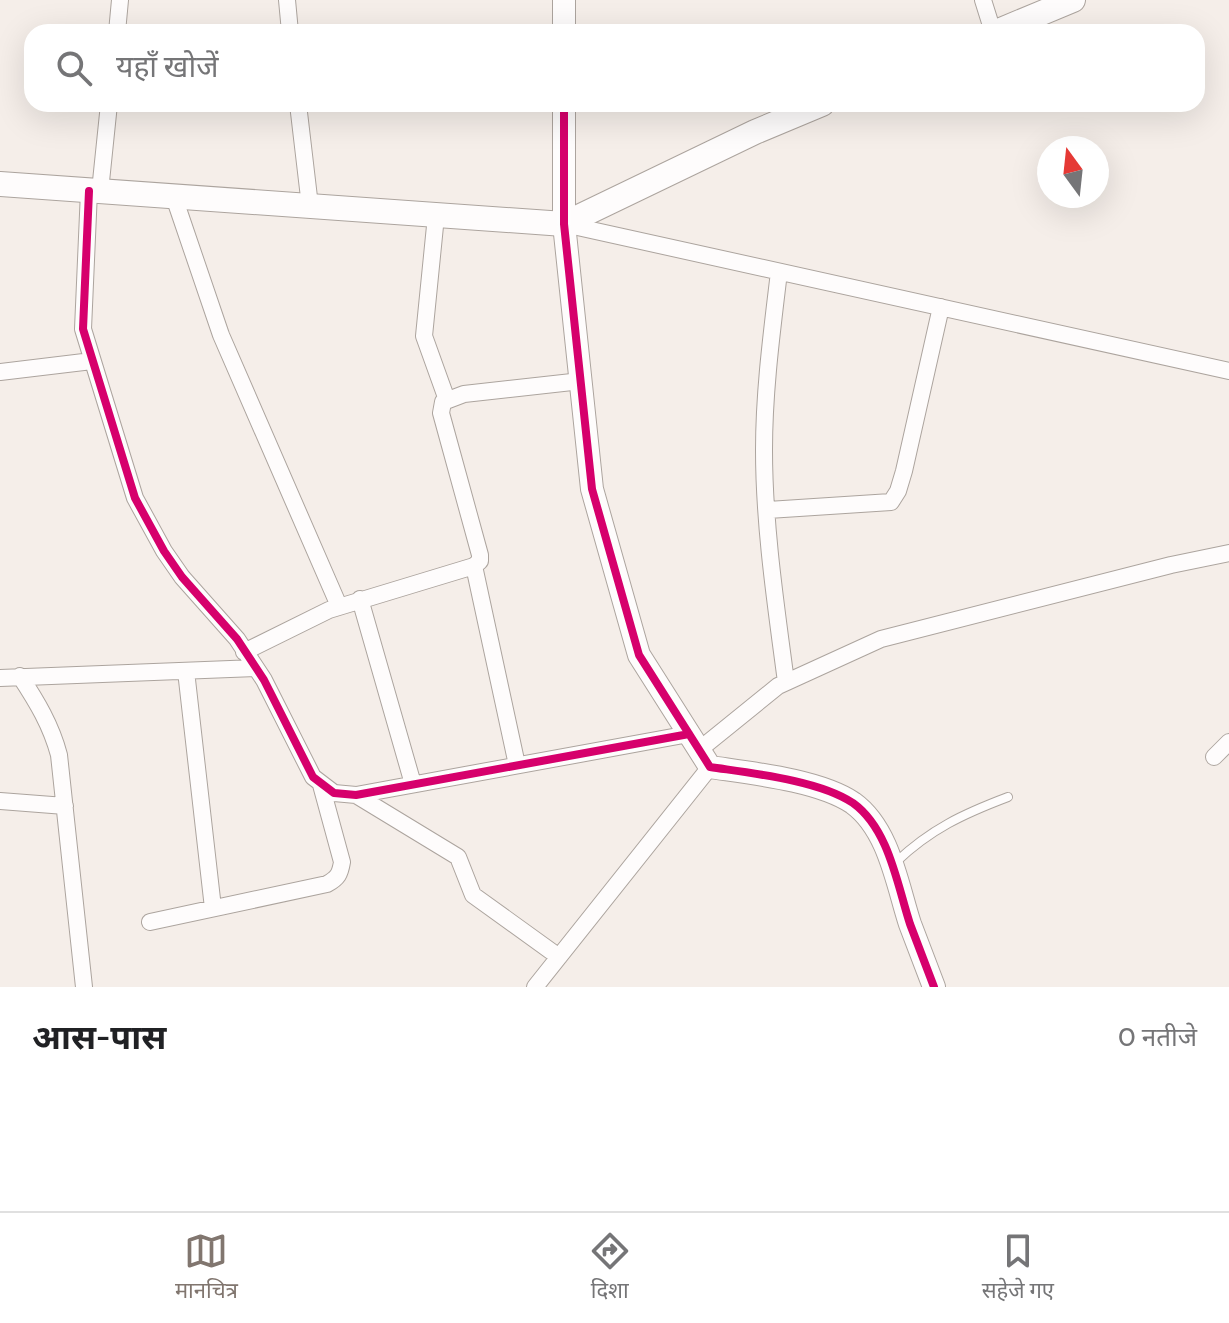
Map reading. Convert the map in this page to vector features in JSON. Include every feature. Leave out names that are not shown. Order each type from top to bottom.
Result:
[{"type":"main road","points":[[1014,24],[1073,0]]},
{"type":"main road","points":[[0,184],[564,224],[803,112]]},
{"type":"street","points":[[118,24],[120,0]]},
{"type":"street","points":[[287,0],[289,24]]},
{"type":"street","points":[[564,0],[564,24]]},
{"type":"street","points":[[983,0],[991,24]]},
{"type":"street","points":[[108,112],[94,191],[83,321],[92,361],[135,498],[182,577],[256,668],[306,766],[321,785],[334,793],[356,795],[517,765],[699,750],[852,803],[872,823],[892,865],[934,987]]},
{"type":"street","points":[[299,112],[310,206]]},
{"type":"street","points":[[564,112],[564,224],[592,489],[639,655],[699,750]]},
{"type":"street","points":[[174,197],[221,335],[339,606]]},
{"type":"street","points":[[436,216],[424,336],[447,400]]},
{"type":"street","points":[[564,224],[1229,371]]},
{"type":"street","points":[[779,272],[769,352],[765,436],[773,583],[786,682]]},
{"type":"street","points":[[768,510],[891,502],[904,471],[941,307]]},
{"type":"street","points":[[0,372],[92,361]]},
{"type":"street","points":[[244,652],[339,606],[474,566],[480,561],[480,555],[441,413],[443,402],[464,394],[581,381]]},
{"type":"street","points":[[535,987],[559,957],[699,750],[786,682],[881,639],[1229,553]]},
{"type":"street","points":[[474,566],[517,765]]},
{"type":"street","points":[[360,599],[413,784]]},
{"type":"street","points":[[0,678],[256,668]]},
{"type":"street","points":[[186,671],[213,908]]},
{"type":"street","points":[[20,676],[54,733],[59,755],[84,987]]},
{"type":"street","points":[[1214,757],[1229,742]]},
{"type":"street","points":[[150,922],[327,884],[336,879],[342,862],[321,785]]},
{"type":"street","points":[[356,795],[458,857],[473,895],[559,957]]},
{"type":"street","points":[[0,801],[65,806]]},
{"type":"lane","points":[[892,865],[919,840],[961,814],[1008,797]]},
{"type":"cycle path","points":[[564,112],[564,224],[592,489],[639,655],[710,767],[803,783],[839,795],[865,814],[890,858],[934,987]]},
{"type":"cycle path","points":[[89,191],[83,329],[135,498],[182,577],[237,639],[264,680],[313,777],[334,793],[356,795],[689,734]]}]
